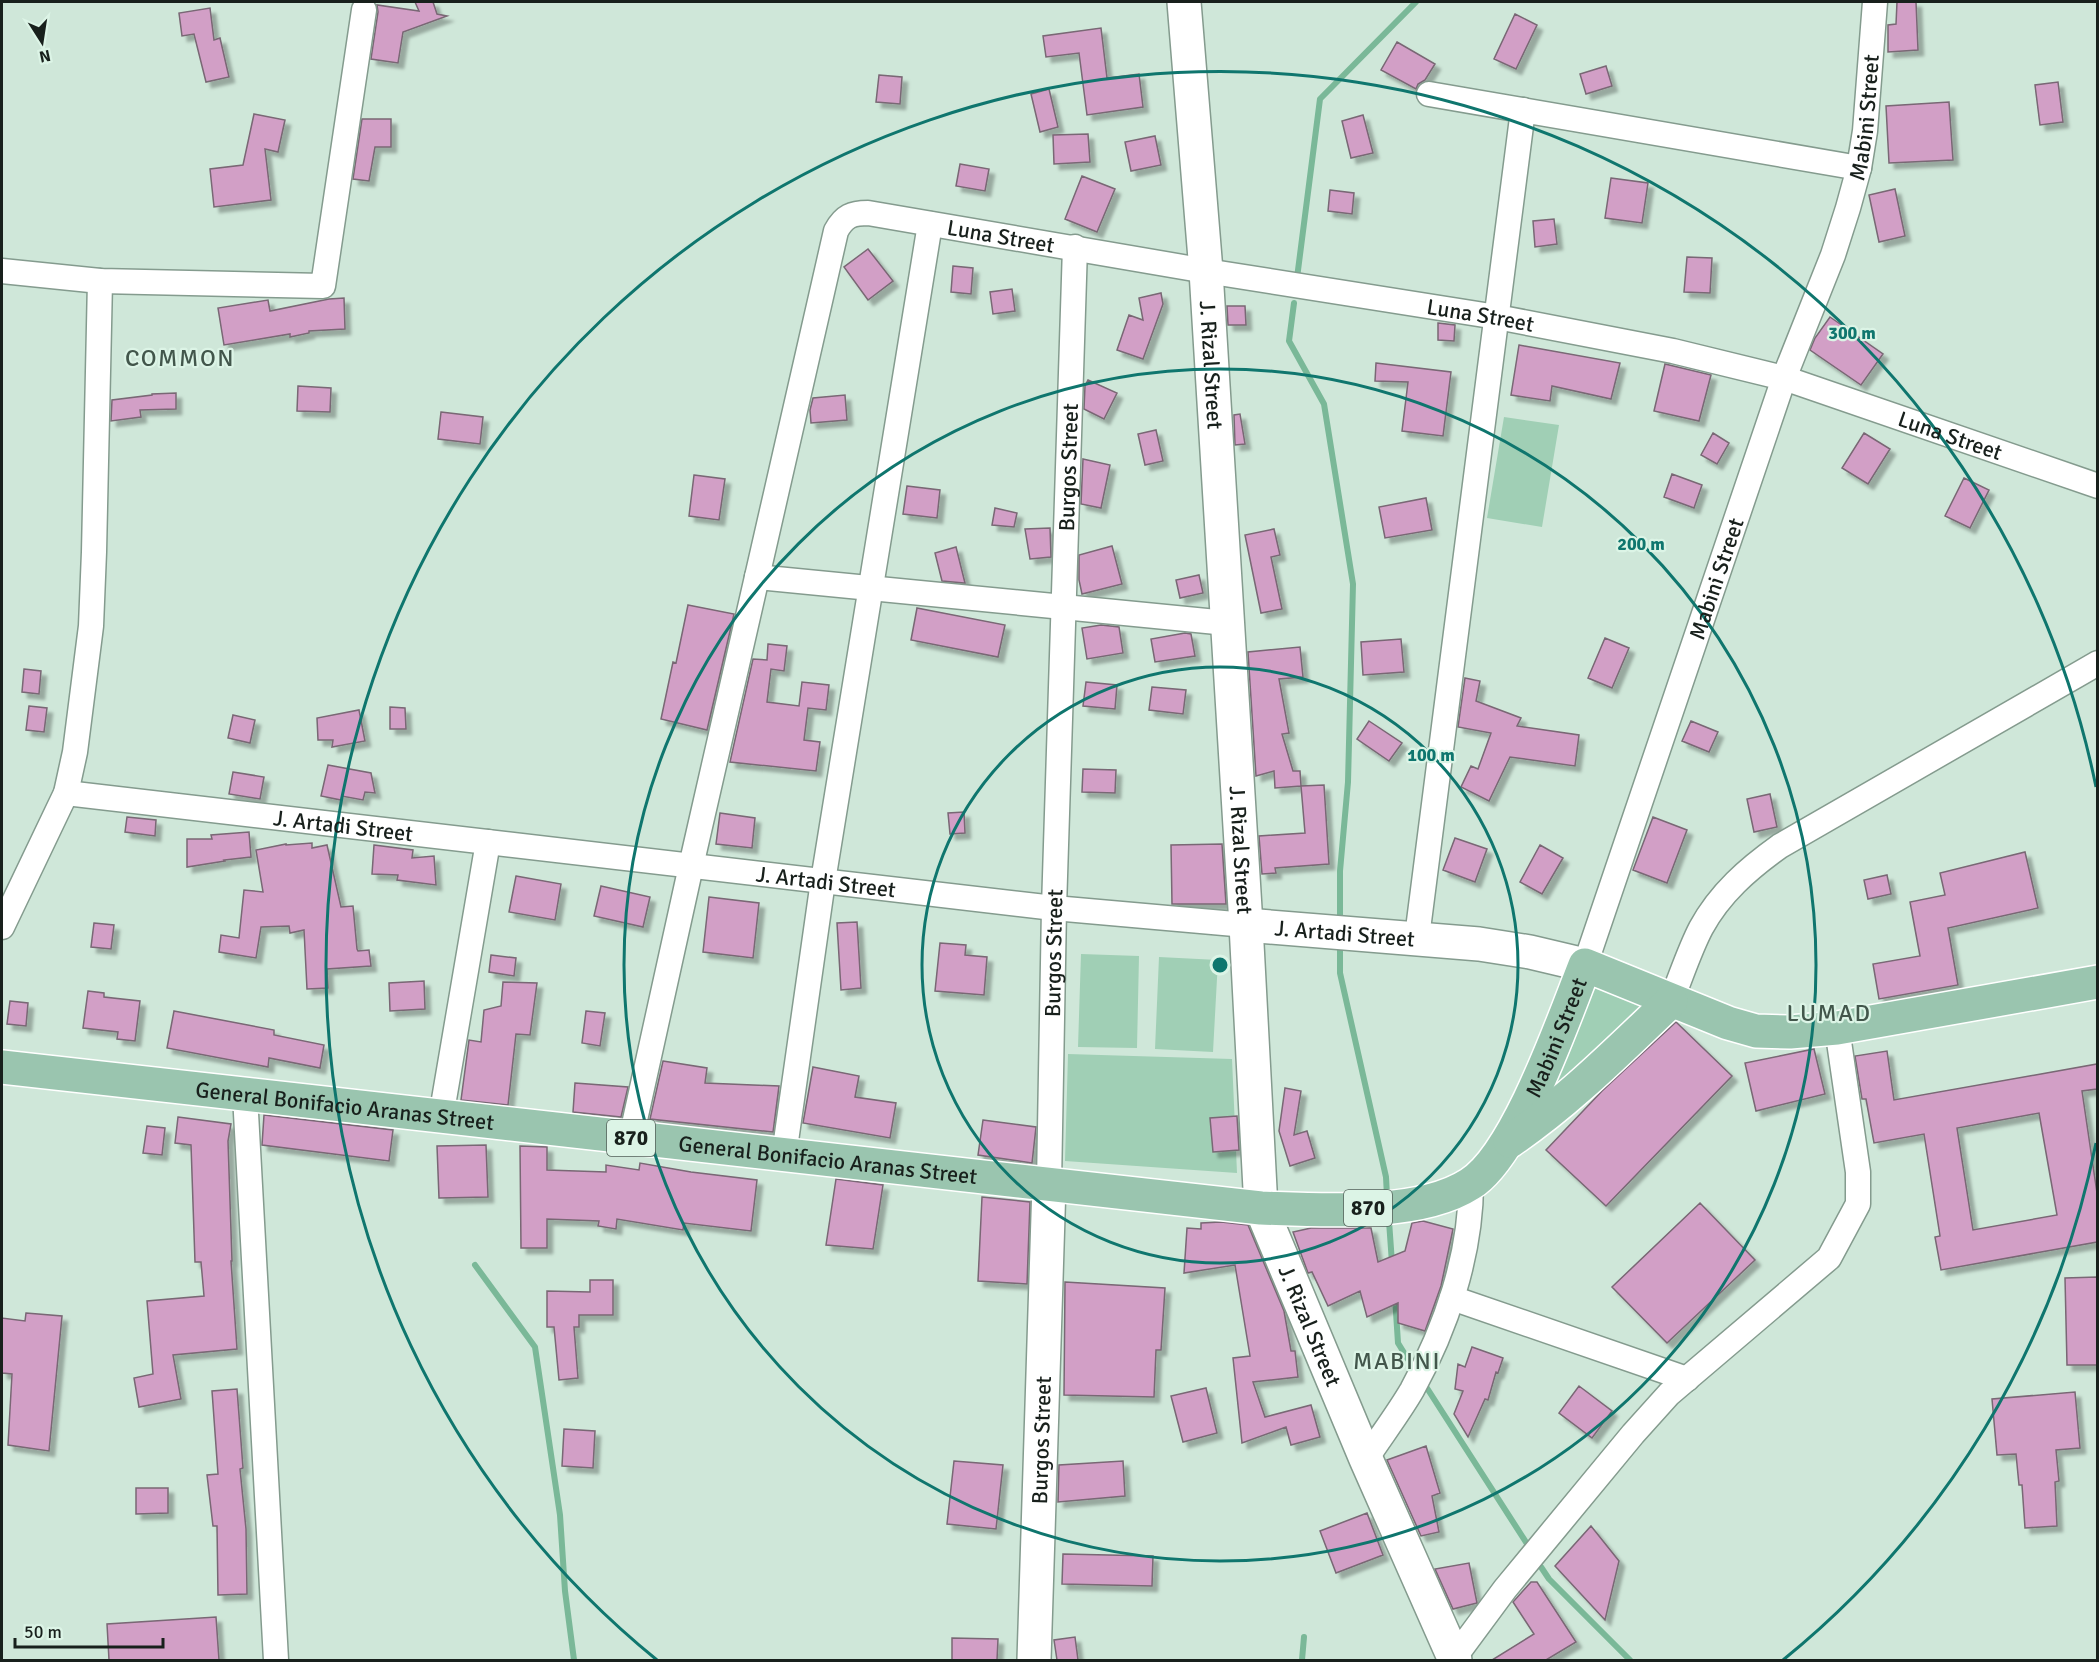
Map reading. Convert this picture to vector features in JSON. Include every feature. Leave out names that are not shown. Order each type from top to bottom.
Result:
[{"type":"main road","points":[[1586,965],[1671,1001],[1756,1031],[1790,1032],[1837,1028],[2097,982]]},
{"type":"main road","name":"Mabini Street","points":[[1471,1184],[1507,1143],[1532,1093],[1586,965]]},
{"type":"main road","name":"Mabini Street","points":[[1507,1143],[1567,1099],[1671,1001]]},
{"type":"main road","name":"General Bonifacio Aranas Street","points":[[2,1067],[1261,1208],[1352,1209],[1394,1206],[1445,1196],[1471,1184]]},
{"type":"street","name":"J. Rizal Street","points":[[1184,2],[1206,271],[1261,1208],[1366,1459],[1455,1660]]},
{"type":"street","name":"Mabini Street","points":[[1586,965],[1784,378],[1833,255],[1848,208],[1865,131],[1875,2]]},
{"type":"street","points":[[2,271],[100,281],[323,286],[364,10]]},
{"type":"street","points":[[1429,94],[1858,168]]},
{"type":"street","points":[[1417,938],[1523,110]]},
{"type":"street","name":"Luna Street","points":[[757,577],[836,231],[848,216],[868,213],[1206,271],[1497,317],[1672,351],[1784,378],[2097,486]]},
{"type":"street","points":[[784,1155],[823,881],[930,224]]},
{"type":"street","name":"Burgos Street","points":[[1034,1660],[1049,1184],[1054,908],[1075,247]]},
{"type":"street","points":[[2,927],[66,793],[80,722],[91,626],[100,281]]},
{"type":"street","points":[[631,1138],[757,577],[1227,623]]},
{"type":"street","points":[[1671,1001],[1701,929],[1724,895],[1749,868],[1780,846],[2097,663]]},
{"type":"street","name":"J. Artadi Street","points":[[66,793],[1054,908],[1479,944],[1530,952],[1586,965]]},
{"type":"street","points":[[441,1117],[488,842]]},
{"type":"street","points":[[1455,1660],[1505,1589],[1633,1434],[1669,1394],[1829,1258],[1858,1204],[1858,1172],[1837,1028]]},
{"type":"street","points":[[245,1095],[276,1660]]},
{"type":"street","points":[[1366,1459],[1411,1391],[1424,1366],[1452,1298],[1471,1208],[1471,1184]]},
{"type":"street","points":[[1452,1298],[1687,1379]]},
{"type":"green space","points":[[1504,417],[1559,425],[1542,527],[1487,518]]},
{"type":"green space","points":[[1081,954],[1139,956],[1137,1048],[1078,1047]]},
{"type":"green space","points":[[1159,957],[1218,960],[1213,1052],[1155,1049]]},
{"type":"green space","points":[[1593,976],[1657,1003],[1527,1123]]},
{"type":"green space","points":[[1068,1054],[1232,1059],[1237,1173],[1065,1161]]},
{"type":"building","points":[[415,2],[433,2],[437,14],[447,16],[403,32],[398,63],[371,59],[377,5],[419,11]]},
{"type":"building","points":[[1897,2],[1916,2],[1918,50],[1888,52],[1888,25],[1896,24]]},
{"type":"building","points":[[210,8],[214,40],[220,38],[229,77],[206,82],[194,34],[182,36],[179,13]]},
{"type":"building","points":[[1515,14],[1537,25],[1516,69],[1494,59]]},
{"type":"building","points":[[1101,28],[1107,78],[1139,74],[1143,107],[1087,115],[1079,53],[1046,57],[1043,36]]},
{"type":"building","points":[[1397,42],[1435,64],[1416,89],[1381,70]]},
{"type":"building","points":[[1606,66],[1612,86],[1586,94],[1580,74]]},
{"type":"building","points":[[879,75],[902,77],[900,104],[876,102]]},
{"type":"building","points":[[2058,82],[2063,122],[2040,125],[2035,85]]},
{"type":"building","points":[[1049,89],[1058,127],[1040,132],[1031,94]]},
{"type":"building","points":[[1949,102],[1953,160],[1889,163],[1886,106]]},
{"type":"building","points":[[254,114],[285,120],[278,152],[265,149],[271,200],[214,207],[210,169],[243,165]]},
{"type":"building","points":[[1363,115],[1373,153],[1351,158],[1342,121]]},
{"type":"building","points":[[362,119],[391,119],[391,147],[375,147],[369,181],[353,179]]},
{"type":"building","points":[[1088,134],[1090,162],[1054,164],[1053,135]]},
{"type":"building","points":[[1155,136],[1161,165],[1131,171],[1125,142]]},
{"type":"building","points":[[960,164],[989,169],[985,191],[956,186]]},
{"type":"building","points":[[1082,176],[1115,189],[1097,232],[1065,219]]},
{"type":"building","points":[[1611,178],[1648,183],[1642,223],[1605,218]]},
{"type":"building","points":[[1895,189],[1905,236],[1879,242],[1869,195]]},
{"type":"building","points":[[1330,190],[1354,193],[1352,214],[1328,211]]},
{"type":"building","points":[[1554,219],[1557,244],[1535,247],[1533,221]]},
{"type":"building","points":[[868,249],[893,281],[868,300],[844,267]]},
{"type":"building","points":[[1687,257],[1712,258],[1710,293],[1684,292]]},
{"type":"building","points":[[953,266],[973,268],[971,294],[951,292]]},
{"type":"building","points":[[1012,289],[1015,311],[993,314],[990,292]]},
{"type":"building","points":[[1161,293],[1163,304],[1143,359],[1117,350],[1129,315],[1143,320],[1139,298]]},
{"type":"building","points":[[344,298],[345,329],[309,331],[309,333],[290,337],[290,334],[224,345],[218,308],[268,300],[270,311]]},
{"type":"building","points":[[1227,306],[1245,306],[1246,325],[1228,325]]},
{"type":"building","points":[[1830,317],[1883,354],[1861,385],[1810,350],[1815,338]]},
{"type":"building","points":[[1438,323],[1455,325],[1454,341],[1438,340]]},
{"type":"building","points":[[1519,345],[1620,363],[1611,399],[1552,386],[1550,401],[1511,395]]},
{"type":"building","points":[[1376,363],[1451,372],[1443,436],[1402,431],[1408,382],[1375,381]]},
{"type":"building","points":[[1665,364],[1711,375],[1699,421],[1654,411]]},
{"type":"building","points":[[1088,380],[1117,393],[1104,419],[1084,409],[1085,386]]},
{"type":"building","points":[[298,386],[331,388],[330,412],[297,411]]},
{"type":"building","points":[[176,393],[176,409],[140,410],[141,417],[111,421],[112,400]]},
{"type":"building","points":[[845,395],[847,420],[811,423],[810,410],[813,398]]},
{"type":"building","points":[[441,412],[483,417],[480,444],[438,439]]},
{"type":"building","points":[[1240,414],[1245,444],[1235,445],[1234,415]]},
{"type":"building","points":[[1156,430],[1163,461],[1145,465],[1138,434]]},
{"type":"building","points":[[1713,433],[1729,443],[1717,464],[1701,455]]},
{"type":"building","points":[[1864,433],[1890,449],[1868,484],[1842,468]]},
{"type":"building","points":[[1083,459],[1110,465],[1101,508],[1081,504]]},
{"type":"building","points":[[1672,474],[1702,485],[1694,508],[1664,497]]},
{"type":"building","points":[[694,475],[725,479],[719,520],[689,516]]},
{"type":"building","points":[[1964,478],[1989,490],[1970,528],[1945,516]]},
{"type":"building","points":[[907,486],[940,490],[937,518],[903,514]]},
{"type":"building","points":[[1426,498],[1432,530],[1385,538],[1379,507]]},
{"type":"building","points":[[995,508],[1017,513],[1014,527],[992,525]]},
{"type":"building","points":[[1050,528],[1051,557],[1030,559],[1025,529]]},
{"type":"building","points":[[1274,529],[1280,555],[1271,557],[1282,609],[1261,613],[1245,535]]},
{"type":"building","points":[[1112,546],[1122,584],[1082,594],[1079,580],[1079,555]]},
{"type":"building","points":[[956,547],[965,583],[942,581],[935,553]]},
{"type":"building","points":[[1199,575],[1203,593],[1180,598],[1176,580]]},
{"type":"building","points":[[688,605],[734,614],[707,730],[661,719]]},
{"type":"building","points":[[917,608],[1005,625],[998,657],[911,640]]},
{"type":"building","points":[[1101,625],[1119,627],[1123,653],[1087,659],[1082,628]]},
{"type":"building","points":[[1191,634],[1195,656],[1155,662],[1151,639]]},
{"type":"building","points":[[1605,638],[1629,648],[1612,688],[1588,678]]},
{"type":"building","points":[[1401,639],[1404,672],[1363,675],[1361,642]]},
{"type":"building","points":[[768,644],[787,646],[784,671],[771,669],[767,702],[799,706],[802,682],[829,685],[826,710],[808,708],[804,740],[820,742],[816,771],[730,762],[753,659],[767,660]]},
{"type":"building","points":[[1300,647],[1303,677],[1279,679],[1289,733],[1282,734],[1293,771],[1300,771],[1301,786],[1275,788],[1274,771],[1256,776],[1248,652]]},
{"type":"building","points":[[24,669],[41,671],[39,694],[22,692]]},
{"type":"building","points":[[1465,678],[1480,681],[1476,701],[1521,718],[1517,726],[1579,735],[1575,766],[1510,757],[1489,801],[1461,787],[1471,766],[1478,769],[1491,733],[1458,727]]},
{"type":"building","points":[[1086,682],[1117,685],[1115,709],[1083,706]]},
{"type":"building","points":[[1152,687],[1186,690],[1183,714],[1149,710]]},
{"type":"building","points":[[29,706],[47,708],[44,732],[26,730]]},
{"type":"building","points":[[390,707],[405,708],[406,729],[390,729]]},
{"type":"building","points":[[359,710],[365,741],[332,747],[333,740],[318,740],[317,718]]},
{"type":"building","points":[[233,715],[255,720],[250,743],[228,738]]},
{"type":"building","points":[[1369,721],[1402,743],[1389,761],[1357,739]]},
{"type":"building","points":[[1691,721],[1718,732],[1709,752],[1682,741]]},
{"type":"building","points":[[328,765],[371,773],[375,793],[365,792],[363,800],[342,796],[341,800],[321,796]]},
{"type":"building","points":[[1083,769],[1116,770],[1115,793],[1082,792]]},
{"type":"building","points":[[233,772],[264,777],[260,799],[229,794]]},
{"type":"building","points":[[1324,785],[1329,864],[1275,868],[1276,873],[1262,874],[1259,836],[1305,833],[1301,786]]},
{"type":"building","points":[[1770,794],[1777,827],[1754,832],[1747,799]]},
{"type":"building","points":[[964,812],[965,833],[950,834],[948,813]]},
{"type":"building","points":[[720,813],[755,818],[752,848],[716,844]]},
{"type":"building","points":[[127,817],[156,820],[155,836],[125,832]]},
{"type":"building","points":[[1653,817],[1687,830],[1667,883],[1633,870]]},
{"type":"building","points":[[249,832],[251,857],[187,867],[187,839],[212,839],[211,835]]},
{"type":"building","points":[[1455,838],[1487,849],[1475,882],[1443,870]]},
{"type":"building","points":[[312,843],[312,848],[327,845],[341,907],[353,906],[357,949],[358,951],[369,950],[371,966],[327,969],[328,988],[307,989],[304,930],[290,933],[289,926],[261,927],[256,958],[219,952],[221,935],[239,938],[244,890],[263,892],[256,850],[286,844]]},
{"type":"building","points":[[1222,844],[1226,904],[1172,904],[1171,845]]},
{"type":"building","points":[[374,845],[413,850],[412,858],[434,856],[436,885],[397,880],[398,875],[372,874]]},
{"type":"building","points":[[1540,845],[1563,858],[1542,894],[1520,882]]},
{"type":"building","points":[[2025,852],[2038,908],[1948,928],[1958,985],[1879,999],[1873,964],[1920,956],[1910,902],[1945,895],[1940,873]]},
{"type":"building","points":[[1887,875],[1891,894],[1868,899],[1864,880]]},
{"type":"building","points":[[516,876],[561,884],[555,920],[509,912]]},
{"type":"building","points":[[601,886],[650,897],[643,927],[594,916]]},
{"type":"building","points":[[709,897],[759,903],[753,958],[703,952]]},
{"type":"building","points":[[857,922],[861,988],[841,990],[837,923]]},
{"type":"building","points":[[94,923],[114,925],[111,949],[91,947]]},
{"type":"building","points":[[940,943],[966,945],[965,955],[987,957],[984,995],[935,991]]},
{"type":"building","points":[[491,955],[516,958],[514,976],[489,972]]},
{"type":"building","points":[[424,981],[425,1009],[390,1011],[389,983]]},
{"type":"building","points":[[503,982],[537,983],[530,1035],[516,1034],[508,1105],[461,1100],[469,1040],[481,1042],[484,1010],[501,1006]]},
{"type":"building","points":[[88,991],[104,993],[104,997],[140,1001],[135,1041],[117,1039],[118,1032],[83,1028]]},
{"type":"building","points":[[10,1001],[28,1003],[26,1026],[7,1024]]},
{"type":"building","points":[[174,1011],[274,1030],[274,1035],[324,1045],[320,1068],[269,1058],[268,1067],[167,1048]]},
{"type":"building","points":[[586,1011],[605,1013],[600,1046],[582,1043]]},
{"type":"building","points":[[1676,1022],[1732,1076],[1606,1206],[1546,1150],[1602,1091]]},
{"type":"building","points":[[1814,1049],[1825,1094],[1756,1111],[1745,1063]]},
{"type":"building","points":[[1887,1051],[1894,1100],[2097,1064],[2097,1089],[2082,1091],[2097,1193],[2097,1242],[1941,1270],[1935,1237],[1940,1236],[1924,1134],[1874,1143],[1866,1099],[1862,1099],[1855,1056]],"holes":[[[2039,1113],[2057,1215],[1973,1230],[1957,1128]]]},
{"type":"building","points":[[663,1061],[707,1068],[705,1083],[779,1086],[773,1132],[650,1119]]},
{"type":"building","points":[[813,1067],[859,1076],[855,1097],[896,1103],[890,1138],[803,1123]]},
{"type":"building","points":[[575,1083],[628,1087],[621,1117],[573,1112]]},
{"type":"building","points":[[1285,1088],[1301,1091],[1294,1135],[1307,1131],[1315,1158],[1290,1166],[1279,1131]]},
{"type":"building","points":[[264,1115],[393,1130],[389,1161],[262,1145]]},
{"type":"building","points":[[1237,1116],[1239,1150],[1213,1152],[1210,1118]]},
{"type":"building","points":[[178,1117],[231,1124],[228,1141],[231,1261],[237,1349],[173,1355],[181,1399],[139,1407],[134,1378],[153,1374],[147,1301],[204,1296],[201,1262],[195,1262],[191,1145],[175,1143]]},
{"type":"building","points":[[983,1120],[1036,1127],[1032,1163],[978,1155]]},
{"type":"building","points":[[147,1126],[165,1128],[162,1155],[143,1153]]},
{"type":"building","points":[[486,1145],[488,1197],[439,1198],[437,1146]]},
{"type":"building","points":[[520,1146],[547,1147],[547,1170],[606,1172],[606,1165],[639,1170],[640,1163],[757,1180],[751,1231],[684,1223],[683,1230],[617,1219],[616,1229],[598,1226],[599,1221],[547,1219],[547,1248],[521,1248]]},
{"type":"building","points":[[836,1179],[883,1185],[873,1249],[826,1245]]},
{"type":"building","points":[[982,1197],[1030,1202],[1027,1284],[978,1281]]},
{"type":"building","points":[[1700,1203],[1755,1260],[1667,1343],[1612,1287]]},
{"type":"building","points":[[1423,1221],[1453,1229],[1441,1286],[1425,1331],[1398,1323],[1398,1303],[1367,1317],[1360,1291],[1328,1306],[1312,1272],[1308,1273],[1293,1232],[1311,1228],[1371,1228],[1378,1262],[1405,1251],[1412,1223]]},
{"type":"building","points":[[1221,1222],[1248,1225],[1284,1311],[1291,1351],[1295,1351],[1298,1377],[1253,1382],[1265,1417],[1311,1405],[1320,1437],[1291,1445],[1286,1427],[1242,1443],[1233,1358],[1250,1356],[1235,1265],[1184,1273],[1187,1228],[1201,1229],[1201,1223]]},
{"type":"building","points":[[2097,1277],[2097,1365],[2067,1365],[2065,1278]]},
{"type":"building","points":[[590,1280],[613,1280],[613,1315],[579,1315],[579,1327],[574,1327],[578,1378],[559,1380],[554,1327],[547,1327],[547,1291],[590,1292]]},
{"type":"building","points":[[1065,1282],[1165,1288],[1161,1350],[1156,1350],[1154,1397],[1064,1395]]},
{"type":"building","points":[[26,1313],[62,1316],[49,1451],[8,1445],[12,1374],[2,1373],[2,1318],[25,1321]]},
{"type":"building","points":[[1472,1347],[1503,1358],[1498,1373],[1496,1372],[1488,1400],[1485,1399],[1468,1437],[1454,1414],[1463,1391],[1455,1389],[1458,1364],[1465,1367]]},
{"type":"building","points":[[1579,1386],[1612,1411],[1592,1438],[1559,1413]]},
{"type":"building","points":[[1206,1388],[1217,1433],[1183,1442],[1171,1396]]},
{"type":"building","points":[[237,1389],[243,1468],[240,1469],[246,1529],[247,1594],[218,1595],[217,1526],[213,1526],[207,1475],[218,1474],[212,1391]]},
{"type":"building","points":[[2075,1392],[2080,1448],[2056,1450],[2059,1481],[2055,1482],[2057,1526],[2025,1528],[2022,1485],[2019,1485],[2016,1454],[1997,1455],[1992,1399]]},
{"type":"building","points":[[564,1429],[595,1431],[593,1468],[562,1466]]},
{"type":"building","points":[[1426,1446],[1440,1493],[1432,1496],[1439,1532],[1421,1536],[1387,1460]]},
{"type":"building","points":[[954,1461],[1003,1465],[996,1529],[947,1524]]},
{"type":"building","points":[[1123,1461],[1125,1496],[1058,1502],[1059,1465]]},
{"type":"building","points":[[136,1488],[168,1488],[168,1513],[136,1514]]},
{"type":"building","points":[[1367,1513],[1383,1555],[1336,1573],[1320,1531]]},
{"type":"building","points":[[1591,1526],[1619,1561],[1605,1620],[1555,1566]]},
{"type":"building","points":[[1063,1554],[1153,1556],[1152,1586],[1062,1584]]},
{"type":"building","points":[[1469,1563],[1477,1603],[1453,1609],[1435,1569]]},
{"type":"building","points":[[1531,1582],[1537,1582],[1576,1642],[1546,1660],[1492,1660],[1534,1634],[1513,1602]]},
{"type":"building","points":[[216,1617],[219,1660],[109,1660],[107,1624]]},
{"type":"building","points":[[1075,1637],[1078,1660],[1057,1660],[1054,1640]]},
{"type":"building","points":[[952,1638],[998,1639],[997,1660],[952,1660]]},
{"type":"waterway","points":[[1297,278],[1320,99],[1416,2]]},
{"type":"waterway","points":[[1294,303],[1289,341],[1324,404],[1353,584],[1348,782],[1340,871],[1340,921]]},
{"type":"waterway","points":[[1340,947],[1340,973],[1386,1177],[1387,1196]]},
{"type":"waterway","points":[[1389,1221],[1392,1263]]},
{"type":"waterway","points":[[475,1265],[535,1347],[560,1515],[565,1591],[574,1660]]},
{"type":"waterway","points":[[1395,1297],[1398,1343],[1414,1369]]},
{"type":"waterway","points":[[1425,1385],[1531,1550]]},
{"type":"waterway","points":[[1541,1567],[1549,1579],[1630,1660]]},
{"type":"waterway","points":[[1302,1660],[1304,1637]]},
{"type":"district","name":"COMMON","points":[[180,358]]},
{"type":"district","name":"LUMAD","points":[[1829,1013]]},
{"type":"district","name":"MABINI","points":[[1397,1361]]}]
